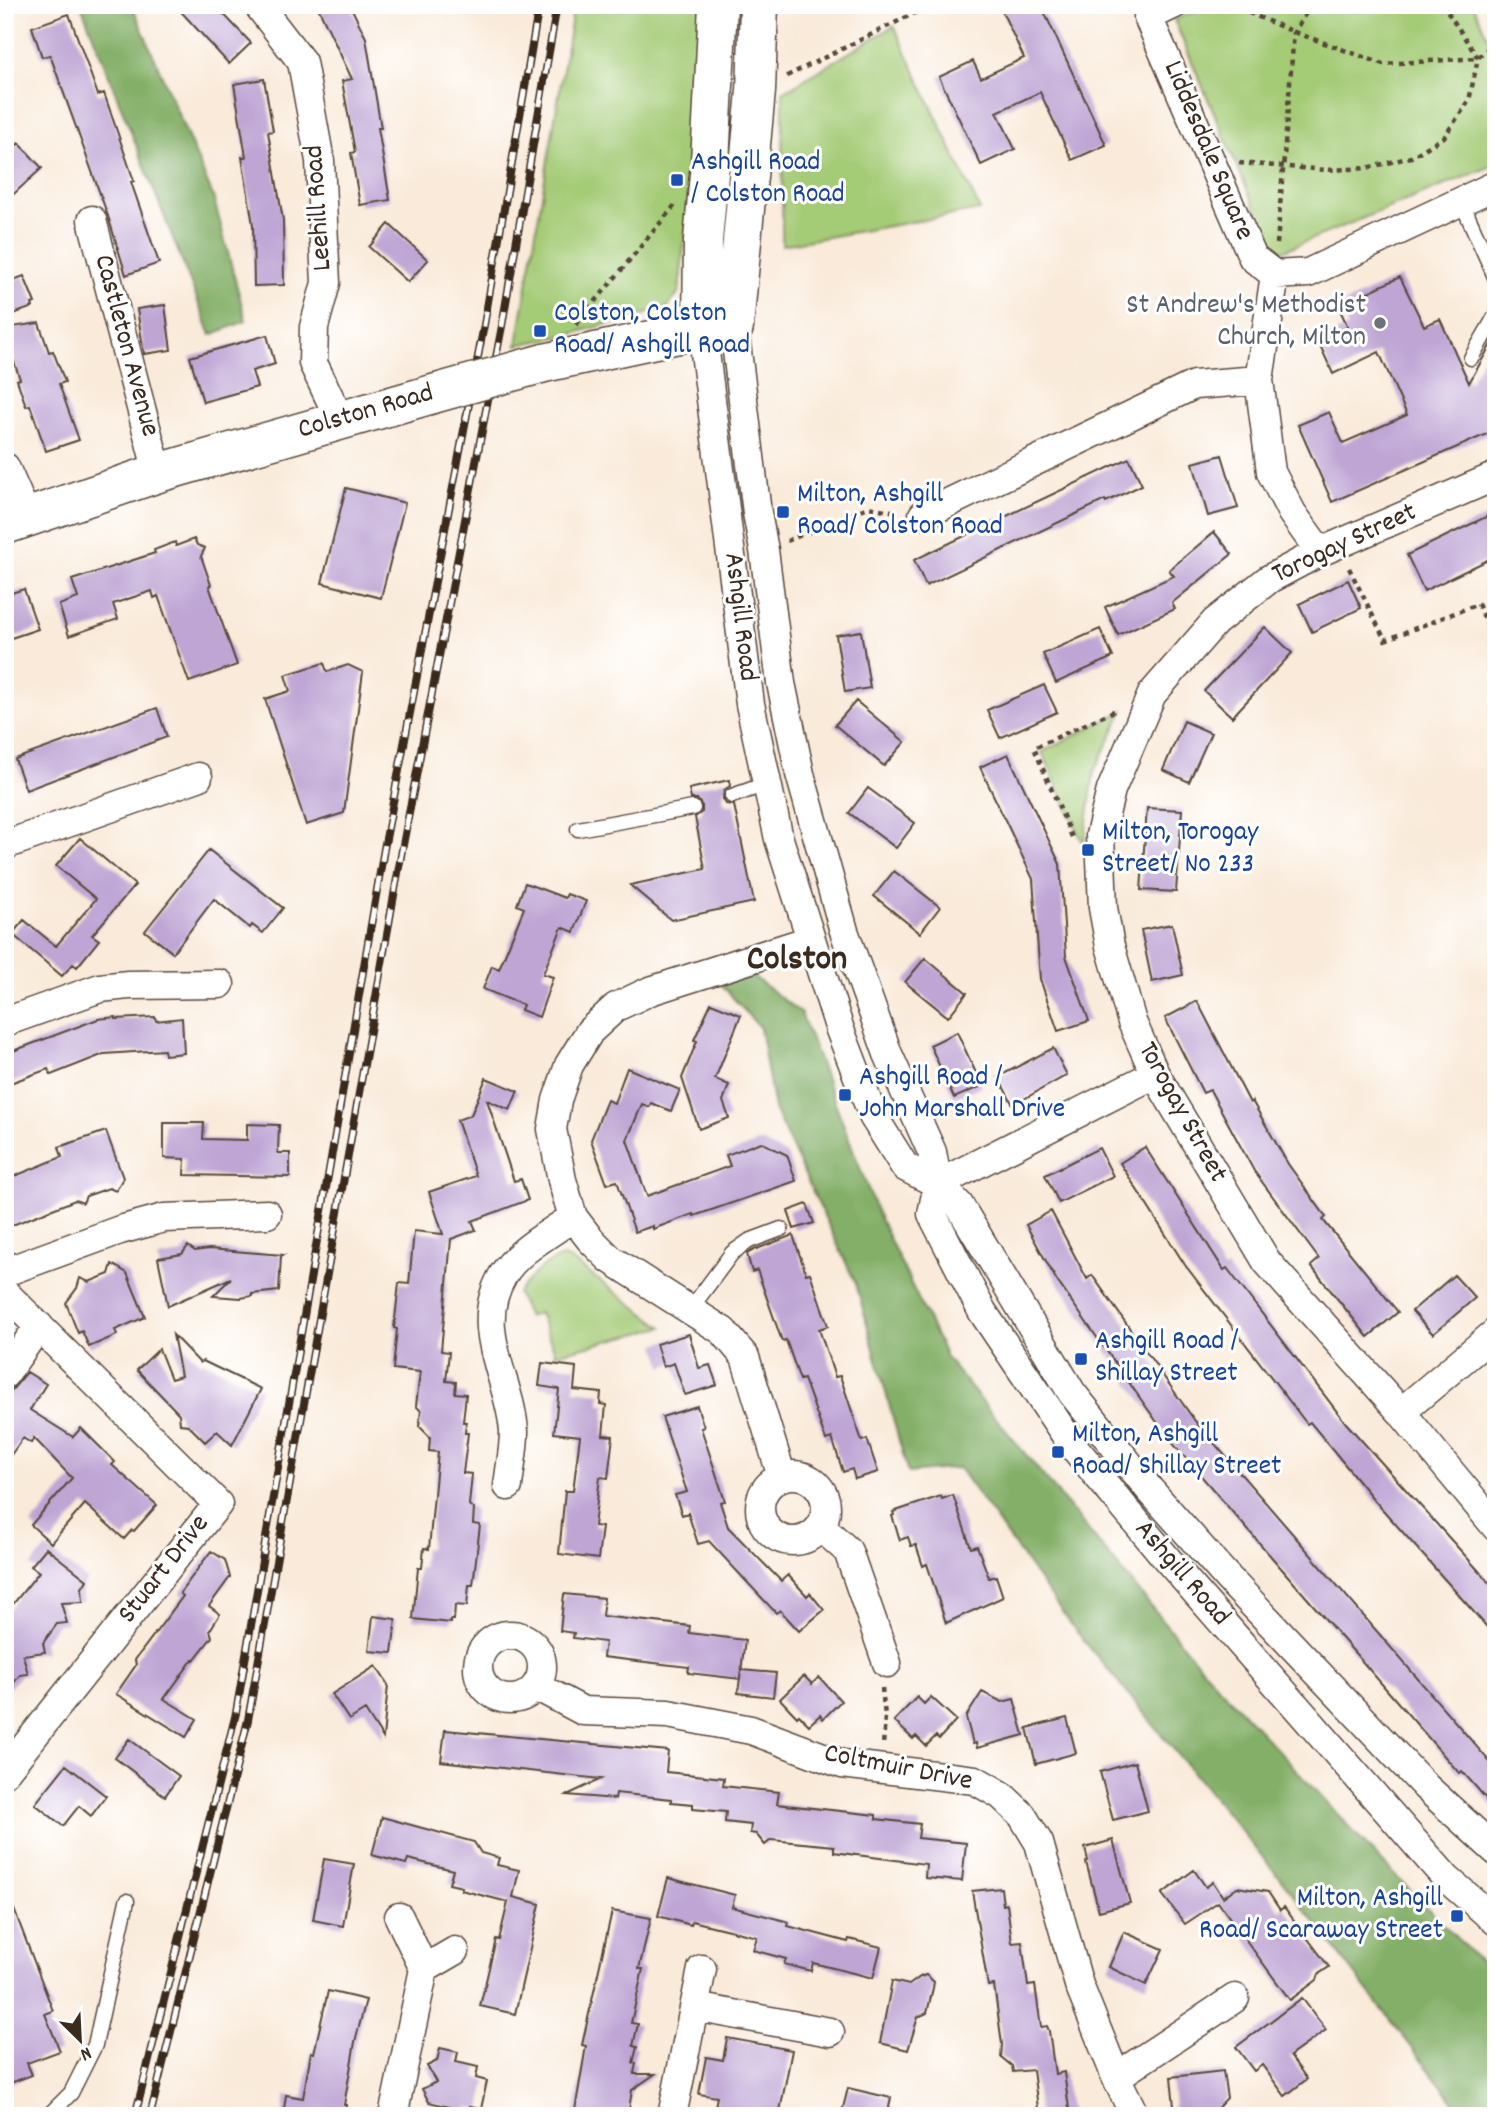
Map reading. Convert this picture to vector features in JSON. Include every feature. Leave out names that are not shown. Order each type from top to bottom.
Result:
[{"type":"street","name":"Leehill Road","points":[[258,5],[303,62],[320,161],[326,283],[314,327],[313,363],[340,420]]},
{"type":"street","name":"Ashgill Road","points":[[718,5],[703,240],[718,328],[764,550],[781,683],[800,774],[844,931],[888,1054],[932,1152],[938,1184],[932,1214],[982,1311],[1073,1446],[1167,1559],[1362,1778],[1447,1879],[1496,1921]]},
{"type":"street","name":"Ashgill Road","points":[[759,5],[756,91],[718,328],[750,704],[779,839],[840,1030],[873,1116],[905,1167],[938,1184],[958,1205],[1072,1393],[1149,1489],[1226,1576],[1426,1787],[1496,1851]]},
{"type":"street","name":"Liddesdale Square","points":[[1155,9],[1253,258],[1275,275]]},
{"type":"street","points":[[1329,549],[1292,513],[1271,472],[1259,380],[1275,275],[1308,272],[1496,185]]},
{"type":"street","name":"Castleton Avenue","points":[[92,220],[158,473]]},
{"type":"street","name":"Colston Road","points":[[16,521],[158,473],[544,363],[718,328]]},
{"type":"street","points":[[923,515],[1194,386],[1259,380]]},
{"type":"street","points":[[5,467],[16,521]]},
{"type":"street","name":"Torogay Street","points":[[1496,476],[1329,549],[1269,579],[1215,622],[1152,694],[1111,790],[1100,835],[1103,908],[1110,946],[1132,1022],[1155,1074],[1267,1262],[1401,1412],[1496,1527]]},
{"type":"street","points":[[5,845],[198,777]]},
{"type":"street","points":[[782,1477],[745,1357],[723,1331],[610,1259],[590,1239],[573,1217],[562,1180],[552,1129],[557,1100],[569,1065],[590,1031],[615,1007],[650,991],[810,940]]},
{"type":"street","points":[[5,1022],[100,988],[220,984]]},
{"type":"street","points":[[938,1184],[1155,1074]]},
{"type":"street","points":[[5,1272],[120,1230],[164,1218],[268,1214]]},
{"type":"street","points":[[508,1486],[513,1432],[490,1327],[493,1300],[503,1275],[521,1255],[573,1217]]},
{"type":"street","name":"Stuart Drive","points":[[5,1293],[218,1504],[5,1772]]},
{"type":"street","points":[[5,1374],[40,1326]]},
{"type":"street","points":[[1401,1412],[1496,1332]]},
{"type":"street","points":[[802,1476],[819,1488],[826,1507],[821,1527],[802,1540],[780,1539],[770,1533],[763,1524],[760,1502],[764,1491],[772,1482],[782,1477],[802,1476]]},
{"type":"street","points":[[821,1527],[848,1551],[887,1663]]},
{"type":"street","name":"Coltmuir Drive","points":[[536,1686],[583,1711],[668,1714],[751,1730],[842,1764],[975,1780],[1002,1795],[1022,1815],[1039,1843],[1079,1985],[1116,2077],[1135,2116]]},
{"type":"street","points":[[393,2116],[424,1969],[400,1917]]},
{"type":"street","points":[[424,1969],[455,1951]]},
{"type":"street","points":[[672,2116],[702,1969]]},
{"type":"street","points":[[1116,2077],[1235,1998]]},
{"type":"street","points":[[695,2007],[830,2032]]},
{"type":"lane","points":[[1461,201],[1496,279]]},
{"type":"lane","points":[[1471,358],[1496,315]]},
{"type":"lane","points":[[732,796],[766,784]]},
{"type":"lane","points":[[578,829],[693,808]]},
{"type":"lane","points":[[689,1311],[732,1253],[750,1241],[781,1229]]},
{"type":"lane","points":[[48,2116],[71,2093],[95,2045],[127,1901]]},
{"type":"path","points":[[597,5],[603,6]]},
{"type":"path","points":[[756,91],[931,5]]},
{"type":"path","points":[[1230,5],[1294,33],[1382,64],[1478,58]]},
{"type":"path","points":[[1275,275],[1294,33],[1311,5]]},
{"type":"path","points":[[1443,5],[1478,58]]},
{"type":"path","points":[[1213,161],[1326,170],[1367,169],[1411,157],[1444,137],[1469,101],[1478,58],[1496,40]]},
{"type":"path","points":[[544,363],[675,205]]},
{"type":"path","points":[[764,550],[868,507],[923,515]]},
{"type":"path","points":[[1329,549],[1385,640],[1478,604],[1496,645]]},
{"type":"path","points":[[1076,846],[1034,748],[1152,694]]},
{"type":"path","points":[[882,1768],[885,1716],[882,1689],[887,1663]]},
{"type":"green space","points":[[81,5],[132,5],[213,196],[246,321],[211,335]]},
{"type":"green space","points":[[574,5],[702,5],[691,179],[679,292],[667,308],[563,336],[517,345]]},
{"type":"green space","points":[[1210,5],[1473,5],[1496,55],[1494,165],[1275,254],[1174,20]]},
{"type":"green space","points":[[894,26],[980,210],[782,245],[783,92]]},
{"type":"green space","points":[[1123,711],[1094,772],[1084,845],[1042,752]]},
{"type":"green space","points":[[750,974],[801,1013],[878,1215],[947,1359],[1206,1673],[1380,1860],[1496,1978],[1496,2116],[1465,2116],[1289,1889],[1075,1630],[959,1468],[908,1473],[856,1284],[774,1109],[760,1028],[719,982]]},
{"type":"green space","points":[[563,1257],[571,1260],[663,1327],[556,1354],[539,1313],[528,1317],[517,1293],[537,1271]]},
{"type":"building","points":[[175,5],[215,5],[251,43],[229,64]]},
{"type":"building","points":[[317,5],[350,5],[366,38],[390,200],[360,205],[351,153],[355,152],[342,81],[352,79]]},
{"type":"building","points":[[999,5],[1041,5],[1106,145],[1072,160],[1040,92],[997,112],[1015,149],[981,165],[939,77],[973,61],[981,78],[1024,58]]},
{"type":"building","points":[[69,14],[98,95],[104,93],[159,263],[126,275],[108,216],[50,55],[42,57],[32,27]]},
{"type":"building","points":[[264,79],[273,131],[268,132],[283,220],[284,285],[254,286],[253,225],[242,157],[246,157],[234,84]]},
{"type":"building","points":[[19,143],[42,168],[5,202],[5,156]]},
{"type":"building","points":[[389,224],[428,260],[408,282],[369,247]]},
{"type":"building","points":[[24,276],[35,303],[32,304],[33,307],[5,317],[5,283]]},
{"type":"building","points":[[1400,277],[1424,326],[1440,319],[1469,383],[1496,335],[1496,430],[1332,502],[1298,425],[1329,412],[1343,443],[1407,415],[1379,352],[1333,374],[1318,341],[1348,327],[1338,306]]},
{"type":"building","points":[[165,305],[171,350],[144,354],[137,309]]},
{"type":"building","points":[[39,323],[49,352],[53,351],[65,382],[59,384],[79,440],[46,451],[30,405],[26,406],[5,336],[5,328]]},
{"type":"building","points":[[267,335],[275,364],[252,371],[257,387],[203,402],[190,357]]},
{"type":"building","points":[[1222,455],[1238,508],[1208,516],[1193,463]]},
{"type":"building","points":[[1129,458],[1142,485],[926,586],[914,560]]},
{"type":"building","points":[[346,488],[405,503],[381,598],[322,583]]},
{"type":"building","points":[[1496,512],[1496,556],[1424,591],[1407,555]]},
{"type":"building","points":[[1214,532],[1232,554],[1172,603],[1175,609],[1118,635],[1105,607],[1174,576],[1169,570]]},
{"type":"building","points":[[194,539],[197,545],[205,548],[201,556],[211,585],[209,586],[237,665],[189,682],[158,596],[154,598],[152,591],[113,604],[118,619],[69,636],[59,605],[78,598],[72,580],[155,553],[154,550],[175,542],[176,546]]},
{"type":"building","points":[[1348,580],[1361,608],[1312,632],[1299,604]]},
{"type":"building","points":[[24,589],[38,629],[5,640],[5,595]]},
{"type":"building","points":[[1265,627],[1292,653],[1232,717],[1204,691]]},
{"type":"building","points":[[1100,629],[1113,657],[1056,683],[1043,654]]},
{"type":"building","points":[[861,631],[870,688],[845,692],[836,635]]},
{"type":"building","points":[[324,663],[327,672],[348,665],[363,672],[344,813],[306,825],[265,699],[290,691],[285,675]]},
{"type":"building","points":[[1044,685],[1057,712],[1000,738],[987,710]]},
{"type":"building","points":[[856,701],[905,742],[884,766],[835,725]]},
{"type":"building","points":[[157,708],[167,737],[26,790],[15,759]]},
{"type":"building","points":[[1184,721],[1211,733],[1189,782],[1163,770]]},
{"type":"building","points":[[1008,754],[1060,864],[1066,956],[1089,1021],[1058,1031],[1040,979],[1033,879],[980,767]]},
{"type":"building","points":[[729,780],[730,786],[724,790],[723,799],[726,804],[734,805],[754,902],[671,920],[630,885],[705,869],[695,817],[702,812],[702,806],[697,799],[691,799],[689,789]]},
{"type":"building","points":[[868,788],[915,823],[896,848],[849,813]]},
{"type":"building","points":[[1147,808],[1182,810],[1176,892],[1141,890]]},
{"type":"building","points":[[80,838],[135,885],[92,935],[99,940],[77,967],[73,964],[62,976],[12,934],[24,920],[56,946],[96,899],[56,866]]},
{"type":"building","points":[[209,850],[283,908],[263,933],[252,925],[250,928],[214,899],[173,953],[145,931]]},
{"type":"building","points":[[894,871],[940,907],[920,933],[874,896]]},
{"type":"building","points":[[525,883],[565,898],[567,894],[586,901],[574,932],[562,927],[543,974],[553,977],[539,1017],[521,1010],[523,1005],[483,989],[492,966],[499,969],[524,908],[517,905]]},
{"type":"building","points":[[1172,924],[1183,975],[1152,982],[1141,930]]},
{"type":"building","points":[[925,958],[967,993],[948,1017],[905,982]]},
{"type":"building","points":[[1197,1001],[1250,1103],[1252,1101],[1288,1164],[1326,1217],[1323,1220],[1398,1312],[1368,1337],[1311,1266],[1319,1259],[1254,1171],[1210,1090],[1203,1093],[1165,1018]]},
{"type":"building","points":[[711,1003],[741,1015],[715,1079],[729,1085],[723,1101],[729,1118],[699,1129],[682,1078],[697,1041],[694,1040]]},
{"type":"building","points":[[155,1017],[156,1021],[182,1018],[184,1053],[165,1055],[164,1050],[104,1054],[51,1075],[48,1069],[5,1085],[5,1054],[98,1019]]},
{"type":"building","points":[[957,1032],[982,1086],[954,1098],[930,1045]]},
{"type":"building","points":[[1053,1048],[1067,1075],[1013,1105],[998,1077]]},
{"type":"building","points":[[627,1068],[680,1090],[671,1111],[651,1103],[649,1107],[642,1104],[627,1140],[647,1196],[730,1166],[726,1155],[761,1142],[787,1155],[796,1181],[653,1229],[653,1226],[635,1232],[617,1181],[607,1184],[591,1140],[607,1100],[614,1103]]},
{"type":"building","points":[[486,1078],[518,1091],[510,1110],[487,1100],[514,1181],[521,1179],[528,1200],[472,1221],[476,1230],[451,1239],[441,1351],[449,1352],[446,1381],[456,1382],[455,1393],[466,1394],[463,1422],[466,1422],[465,1433],[468,1433],[463,1473],[472,1474],[469,1505],[474,1509],[473,1524],[480,1525],[473,1585],[469,1585],[467,1606],[455,1605],[454,1620],[451,1620],[451,1623],[413,1619],[418,1568],[422,1568],[424,1548],[429,1549],[438,1452],[429,1451],[430,1437],[419,1426],[421,1411],[416,1406],[420,1372],[393,1369],[397,1329],[394,1328],[399,1283],[409,1284],[414,1231],[443,1234],[429,1192],[476,1176],[457,1120],[471,1115]]},
{"type":"building","points":[[164,1123],[204,1123],[203,1139],[247,1140],[247,1124],[279,1125],[278,1153],[290,1153],[290,1177],[184,1175],[185,1159],[164,1158]]},
{"type":"building","points":[[106,1131],[123,1178],[116,1191],[109,1188],[86,1196],[83,1203],[75,1200],[5,1228],[5,1180],[62,1157],[59,1147]]},
{"type":"building","points":[[1145,1147],[1224,1270],[1227,1268],[1345,1422],[1496,1590],[1496,1637],[1375,1501],[1310,1422],[1307,1424],[1185,1265],[1120,1163]]},
{"type":"building","points":[[1099,1148],[1113,1176],[1059,1203],[1045,1175]]},
{"type":"building","points":[[807,1204],[814,1223],[794,1229],[788,1211]]},
{"type":"building","points":[[1051,1211],[1087,1279],[1092,1275],[1195,1421],[1496,1769],[1496,1810],[1462,1771],[1459,1773],[1169,1439],[1057,1281],[1026,1225]]},
{"type":"building","points":[[793,1235],[806,1274],[810,1273],[828,1326],[819,1329],[835,1377],[840,1376],[862,1441],[867,1439],[878,1472],[855,1479],[852,1469],[843,1472],[832,1438],[826,1440],[804,1379],[800,1380],[786,1340],[782,1341],[757,1270],[752,1272],[747,1254]]},
{"type":"building","points":[[188,1246],[195,1251],[209,1249],[283,1255],[279,1291],[241,1298],[213,1296],[231,1278],[168,1306],[158,1258],[182,1254]]},
{"type":"building","points":[[112,1264],[127,1273],[145,1317],[115,1330],[117,1335],[89,1347],[82,1331],[78,1333],[66,1303],[77,1288],[80,1278],[89,1282],[109,1274]]},
{"type":"building","points":[[1454,1275],[1475,1298],[1433,1334],[1412,1311]]},
{"type":"building","points":[[689,1334],[699,1368],[710,1365],[717,1385],[685,1395],[674,1363],[663,1367],[656,1344]]},
{"type":"building","points":[[173,1335],[200,1363],[203,1361],[261,1389],[232,1445],[217,1431],[205,1442],[188,1425],[180,1424],[179,1414],[137,1370],[159,1349],[171,1379],[181,1376]]},
{"type":"building","points":[[542,1363],[576,1367],[574,1390],[601,1393],[600,1404],[606,1405],[603,1435],[613,1436],[608,1478],[600,1477],[594,1526],[602,1527],[598,1559],[559,1554],[565,1491],[573,1491],[580,1436],[554,1433],[559,1389],[539,1386]]},
{"type":"building","points":[[27,1372],[46,1384],[30,1410],[73,1437],[81,1428],[115,1462],[112,1465],[157,1505],[124,1539],[85,1504],[51,1543],[31,1525],[72,1478],[34,1438],[31,1443],[23,1438],[5,1463],[5,1398]]},
{"type":"building","points":[[697,1406],[704,1427],[701,1428],[725,1501],[720,1502],[728,1527],[781,1581],[788,1575],[807,1596],[810,1593],[824,1610],[799,1631],[780,1610],[776,1613],[709,1541],[698,1544],[688,1513],[682,1515],[675,1495],[687,1492],[662,1417]]},
{"type":"building","points":[[953,1495],[971,1548],[977,1546],[989,1578],[996,1576],[1003,1597],[946,1623],[927,1564],[923,1566],[916,1545],[911,1546],[908,1537],[900,1540],[892,1516],[893,1512],[941,1496],[942,1499]]},
{"type":"building","points":[[46,1548],[87,1580],[82,1588],[83,1602],[61,1603],[67,1623],[57,1624],[43,1643],[45,1652],[23,1655],[28,1674],[20,1675],[5,1694],[5,1614],[39,1572],[31,1566]]},
{"type":"building","points":[[211,1551],[225,1560],[230,1577],[209,1606],[220,1614],[210,1630],[212,1637],[164,1699],[197,1719],[186,1737],[116,1694],[136,1665],[135,1660],[183,1596],[180,1593]]},
{"type":"building","points":[[564,1594],[604,1598],[602,1616],[690,1626],[689,1633],[745,1640],[740,1679],[688,1673],[689,1667],[603,1657],[605,1642],[573,1638],[574,1633],[560,1631]]},
{"type":"building","points":[[373,1616],[396,1619],[392,1653],[369,1651]]},
{"type":"building","points":[[376,1666],[388,1685],[383,1738],[365,1710],[349,1720],[332,1694]]},
{"type":"building","points":[[741,1670],[776,1673],[773,1697],[738,1693]]},
{"type":"building","points":[[804,1676],[812,1684],[819,1677],[841,1701],[823,1719],[820,1715],[809,1725],[780,1699]]},
{"type":"building","points":[[982,1692],[1002,1702],[1014,1699],[1024,1735],[977,1748],[976,1743],[973,1744],[966,1717]]},
{"type":"building","points":[[917,1697],[924,1704],[931,1697],[956,1720],[939,1739],[936,1736],[926,1746],[916,1736],[913,1739],[894,1721]]},
{"type":"building","points":[[1067,1718],[1076,1753],[1036,1764],[1027,1728]]},
{"type":"building","points":[[445,1730],[668,1751],[666,1772],[724,1778],[723,1786],[779,1792],[777,1804],[876,1815],[876,1819],[920,1824],[918,1838],[966,1843],[962,1881],[925,1878],[926,1864],[834,1852],[834,1846],[771,1840],[765,1845],[756,1834],[750,1833],[751,1825],[725,1822],[726,1812],[693,1809],[693,1804],[671,1802],[671,1799],[616,1793],[615,1799],[567,1795],[601,1779],[441,1761]]},
{"type":"building","points":[[129,1739],[179,1776],[165,1796],[115,1758]]},
{"type":"building","points":[[1135,1762],[1148,1811],[1113,1820],[1100,1772]]},
{"type":"building","points":[[66,1765],[106,1796],[91,1816],[79,1806],[63,1826],[35,1804]]},
{"type":"building","points":[[382,1817],[474,1842],[481,1853],[499,1858],[497,1865],[519,1870],[513,1897],[540,1904],[515,2014],[480,2006],[508,1902],[461,1890],[462,1887],[449,1884],[453,1870],[408,1859],[406,1864],[372,1855]]},
{"type":"building","points":[[1113,1840],[1130,1903],[1099,1911],[1085,1848]]},
{"type":"building","points":[[324,1859],[354,1864],[343,1926],[313,1920]]},
{"type":"building","points":[[1194,1870],[1206,1887],[1213,1882],[1223,1897],[1237,1887],[1268,1892],[1280,1910],[1284,1907],[1329,1967],[1319,1974],[1317,1980],[1290,2000],[1218,1902],[1185,1924],[1162,1894]]},
{"type":"building","points":[[668,1878],[735,1895],[732,1907],[789,1922],[788,1926],[848,1942],[849,1939],[881,1947],[873,1978],[813,1963],[811,1971],[784,1964],[786,1959],[753,1950],[757,1937],[692,1921],[691,1925],[658,1916]]},
{"type":"building","points":[[1001,1888],[1003,1905],[1007,1904],[1012,1943],[1022,1942],[1028,1986],[1035,1985],[1041,2027],[1047,2026],[1049,2031],[1055,2074],[1064,2072],[1070,2116],[1039,2116],[1033,2070],[1013,2072],[1012,2066],[1001,2057],[1002,2044],[994,1985],[988,1986],[972,1891]]},
{"type":"building","points":[[5,1891],[53,2011],[45,2014],[60,2051],[27,2063],[32,2075],[5,2085]]},
{"type":"building","points":[[612,1911],[651,1918],[639,1969],[643,1969],[631,2023],[638,2024],[633,2046],[637,2047],[633,2063],[636,2063],[634,2074],[655,2074],[632,2090],[628,2116],[574,2116],[586,2046],[582,2045]]},
{"type":"building","points":[[1124,1932],[1163,1949],[1146,1985],[1109,1967]]},
{"type":"building","points":[[926,1975],[934,1982],[927,2013],[918,2017],[908,2050],[880,2043],[892,1981],[909,1985]]},
{"type":"building","points":[[328,1991],[366,2000],[355,2042],[344,2105],[345,2116],[283,2116],[286,2095],[303,2098],[311,2052],[314,2053]]},
{"type":"building","points":[[1302,1998],[1326,2030],[1290,2056],[1307,2079],[1285,2096],[1262,2065],[1254,2071],[1236,2047]]},
{"type":"building","points":[[727,2038],[792,2050],[779,2116],[713,2116],[717,2097],[699,2094],[706,2057],[723,2060]]},
{"type":"building","points":[[440,2048],[458,2052],[456,2062],[478,2067],[476,2078],[487,2081],[481,2109],[469,2107],[468,2112],[429,2102],[422,2089],[436,2082],[427,2066],[437,2061]]},
{"type":"building","points":[[1223,2071],[1227,2098],[1212,2114],[1175,2116],[1171,2077]]},
{"type":"building","points":[[848,2088],[891,2098],[887,2116],[841,2116]]},
{"type":"railway","points":[[135,2116],[236,1713],[384,849],[484,325],[539,5]]},
{"type":"railway","points":[[150,2116],[248,1720],[402,850],[502,326],[557,5]]},
{"type":"place","name":"Ashgill Road / Colston Road","points":[[677,180]]},
{"type":"place","name":"St Andrew's Methodist Church, Milton","points":[[1380,323]]},
{"type":"place","name":"Colston, Colston Road/ Ashgill Road","points":[[540,331]]},
{"type":"place","name":"Milton, Ashgill Road/ Colston Road","points":[[783,512]]},
{"type":"place","name":"Milton, Torogay Street/ No 233","points":[[1088,850]]},
{"type":"place","name":"Ashgill Road / John Marshall Drive","points":[[845,1095]]},
{"type":"place","name":"Ashgill Road / Shillay Street","points":[[1081,1359]]},
{"type":"place","name":"Milton, Ashgill Road/ Shillay Street","points":[[1058,1452]]},
{"type":"place","name":"Milton, Ashgill Road/ Scaraway Street","points":[[1457,1916]]},
{"type":"district","name":"Colston","points":[[797,961]]}]
